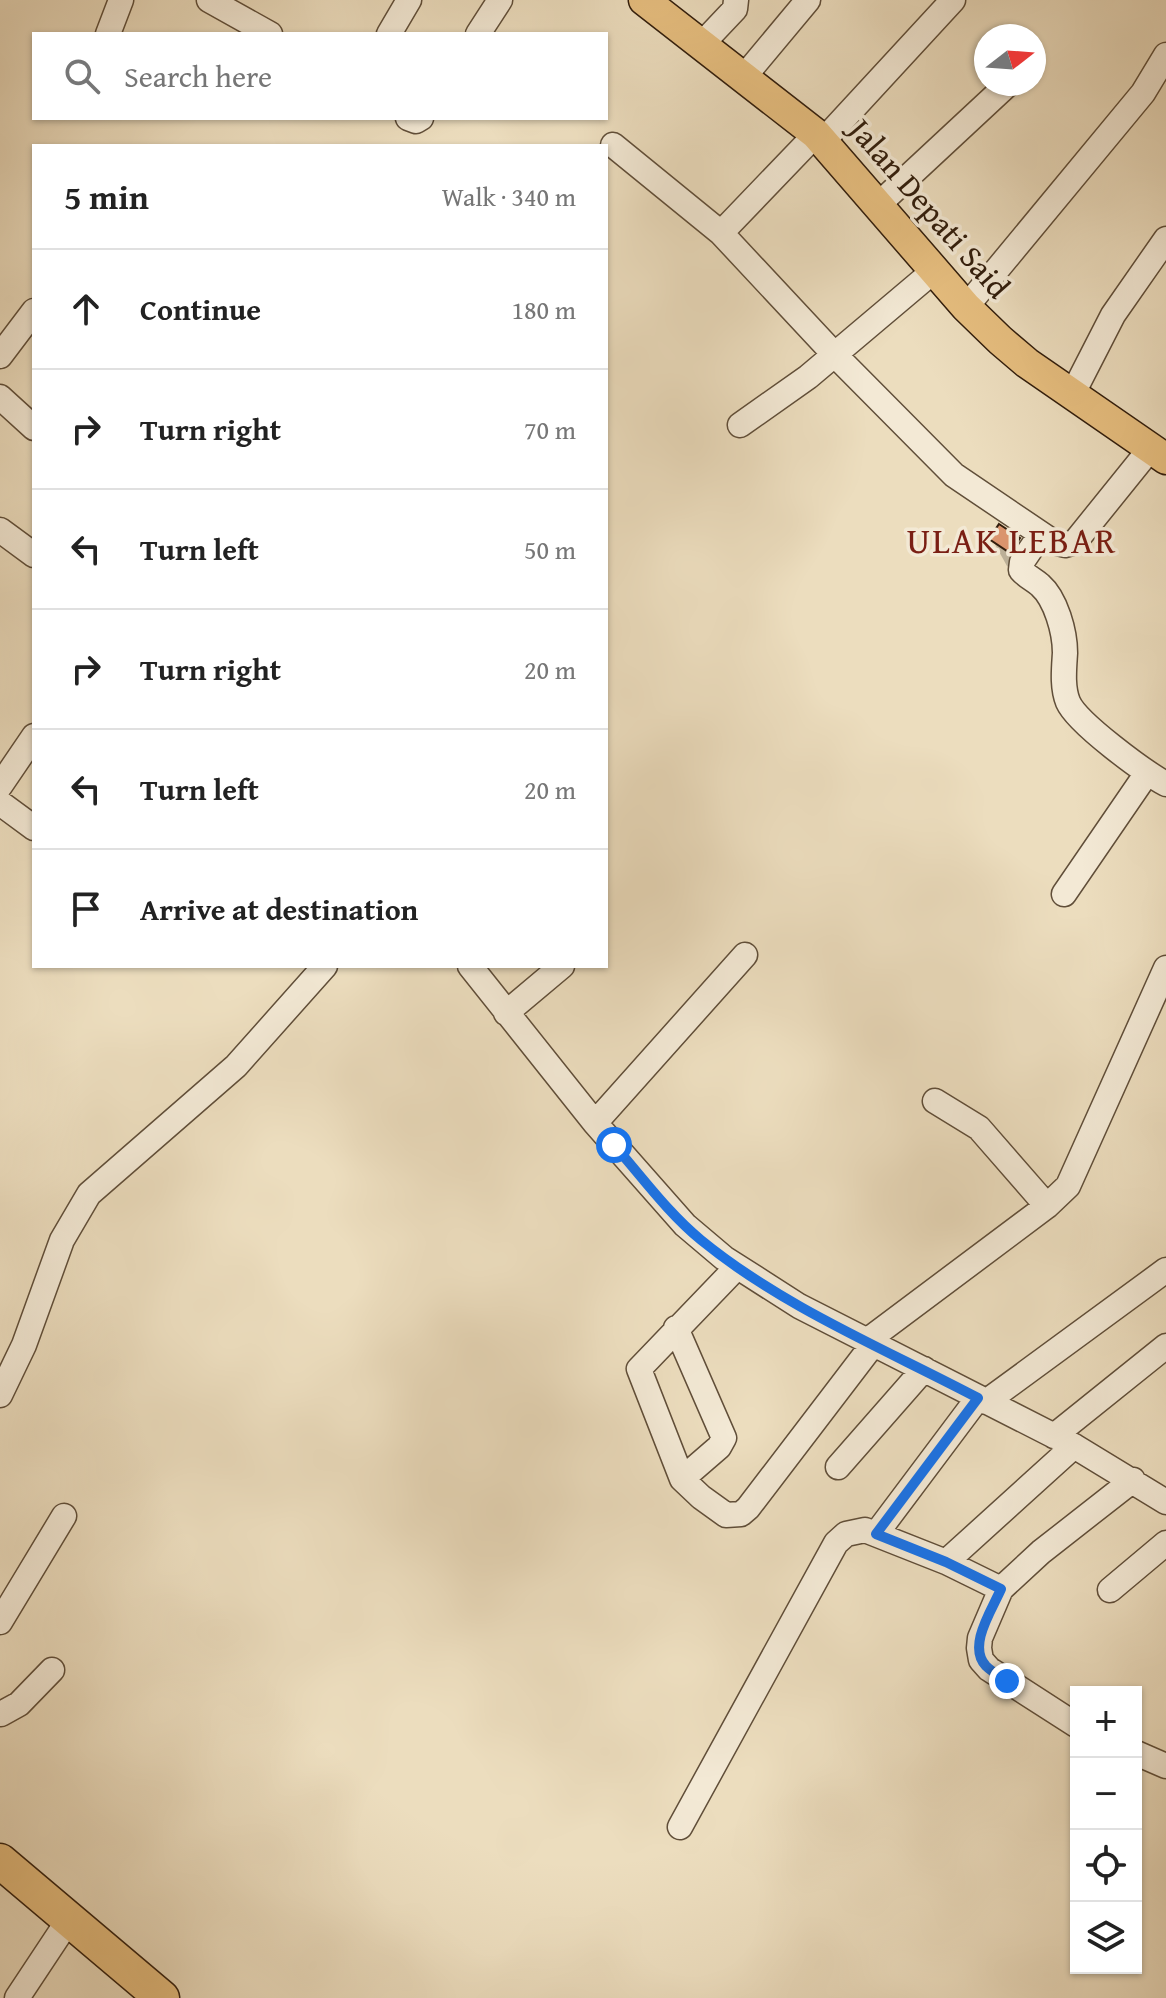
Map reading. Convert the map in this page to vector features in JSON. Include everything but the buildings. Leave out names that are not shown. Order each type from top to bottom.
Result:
[{"type":"highway","points":[[0,1861],[162,1998]]},
{"type":"main road","name":"Jalan Depati Said","points":[[644,0],[819,137],[966,307],[1027,363],[1158,454]]},
{"type":"street","points":[[109,32],[121,0]]},
{"type":"street","points":[[209,0],[266,32]]},
{"type":"street","points":[[390,32],[409,0]]},
{"type":"street","points":[[479,32],[500,0]]},
{"type":"street","points":[[700,46],[735,9],[736,0]]},
{"type":"street","points":[[743,78],[808,0]]},
{"type":"street","points":[[721,233],[953,0]]},
{"type":"street","points":[[966,307],[1143,93],[1166,55]]},
{"type":"street","points":[[879,204],[995,96]]},
{"type":"street","points":[[613,145],[721,233],[834,354],[954,475],[1060,545],[1075,542],[1158,454]]},
{"type":"street","points":[[1072,395],[1113,315],[1166,239]]},
{"type":"street","points":[[740,425],[808,377],[936,269]]},
{"type":"street","points":[[0,356],[32,314]]},
{"type":"street","points":[[0,397],[32,426]]},
{"type":"street","points":[[0,530],[30,545]]},
{"type":"street","points":[[1041,534],[1022,562],[1021,570],[1049,595],[1057,616],[1064,641],[1067,701],[1076,714],[1156,779],[1064,894]]},
{"type":"street","points":[[0,786],[8,755],[32,737]]},
{"type":"street","points":[[0,803],[32,836]]},
{"type":"street","points":[[595,1123],[745,955]]},
{"type":"street","points":[[0,1395],[24,1345],[62,1240],[89,1194],[236,1066],[323,968]]},
{"type":"street","points":[[472,968],[595,1123],[685,1225],[737,1267],[799,1306],[1064,1441],[1166,1502]]},
{"type":"street","points":[[506,1013],[560,968]]},
{"type":"street","points":[[737,1267],[639,1369],[682,1479],[718,1511],[732,1516],[748,1508],[871,1342],[1047,1206],[1068,1186],[1166,968]]},
{"type":"street","points":[[935,1101],[979,1128],[1047,1206]]},
{"type":"street","points":[[876,1534],[982,1400],[1166,1270]]},
{"type":"street","points":[[676,1328],[724,1438],[719,1447],[682,1479]]},
{"type":"street","points":[[946,1562],[1064,1441],[1166,1346]]},
{"type":"street","points":[[838,1467],[924,1369]]},
{"type":"street","points":[[1070,1721],[989,1669],[981,1660],[980,1638],[1001,1589],[1041,1552],[1133,1480]]},
{"type":"street","points":[[0,1622],[64,1516]]},
{"type":"street","points":[[680,1827],[836,1543],[853,1531],[865,1530],[946,1562],[1001,1589]]},
{"type":"street","points":[[1110,1590],[1166,1543]]},
{"type":"street","points":[[0,1714],[19,1704],[52,1670]]},
{"type":"street","points":[[1142,1756],[1166,1766]]},
{"type":"street","points":[[17,1998],[70,1918]]},
{"type":"district","name":"ULAK LEBAR","points":[[1012,539]]},
{"type":"route","points":[[614,1145],[698,1238],[751,1277],[799,1306],[978,1398],[876,1534],[946,1562],[1001,1589],[980,1638],[979,1648],[984,1664],[1007,1681]]}]
